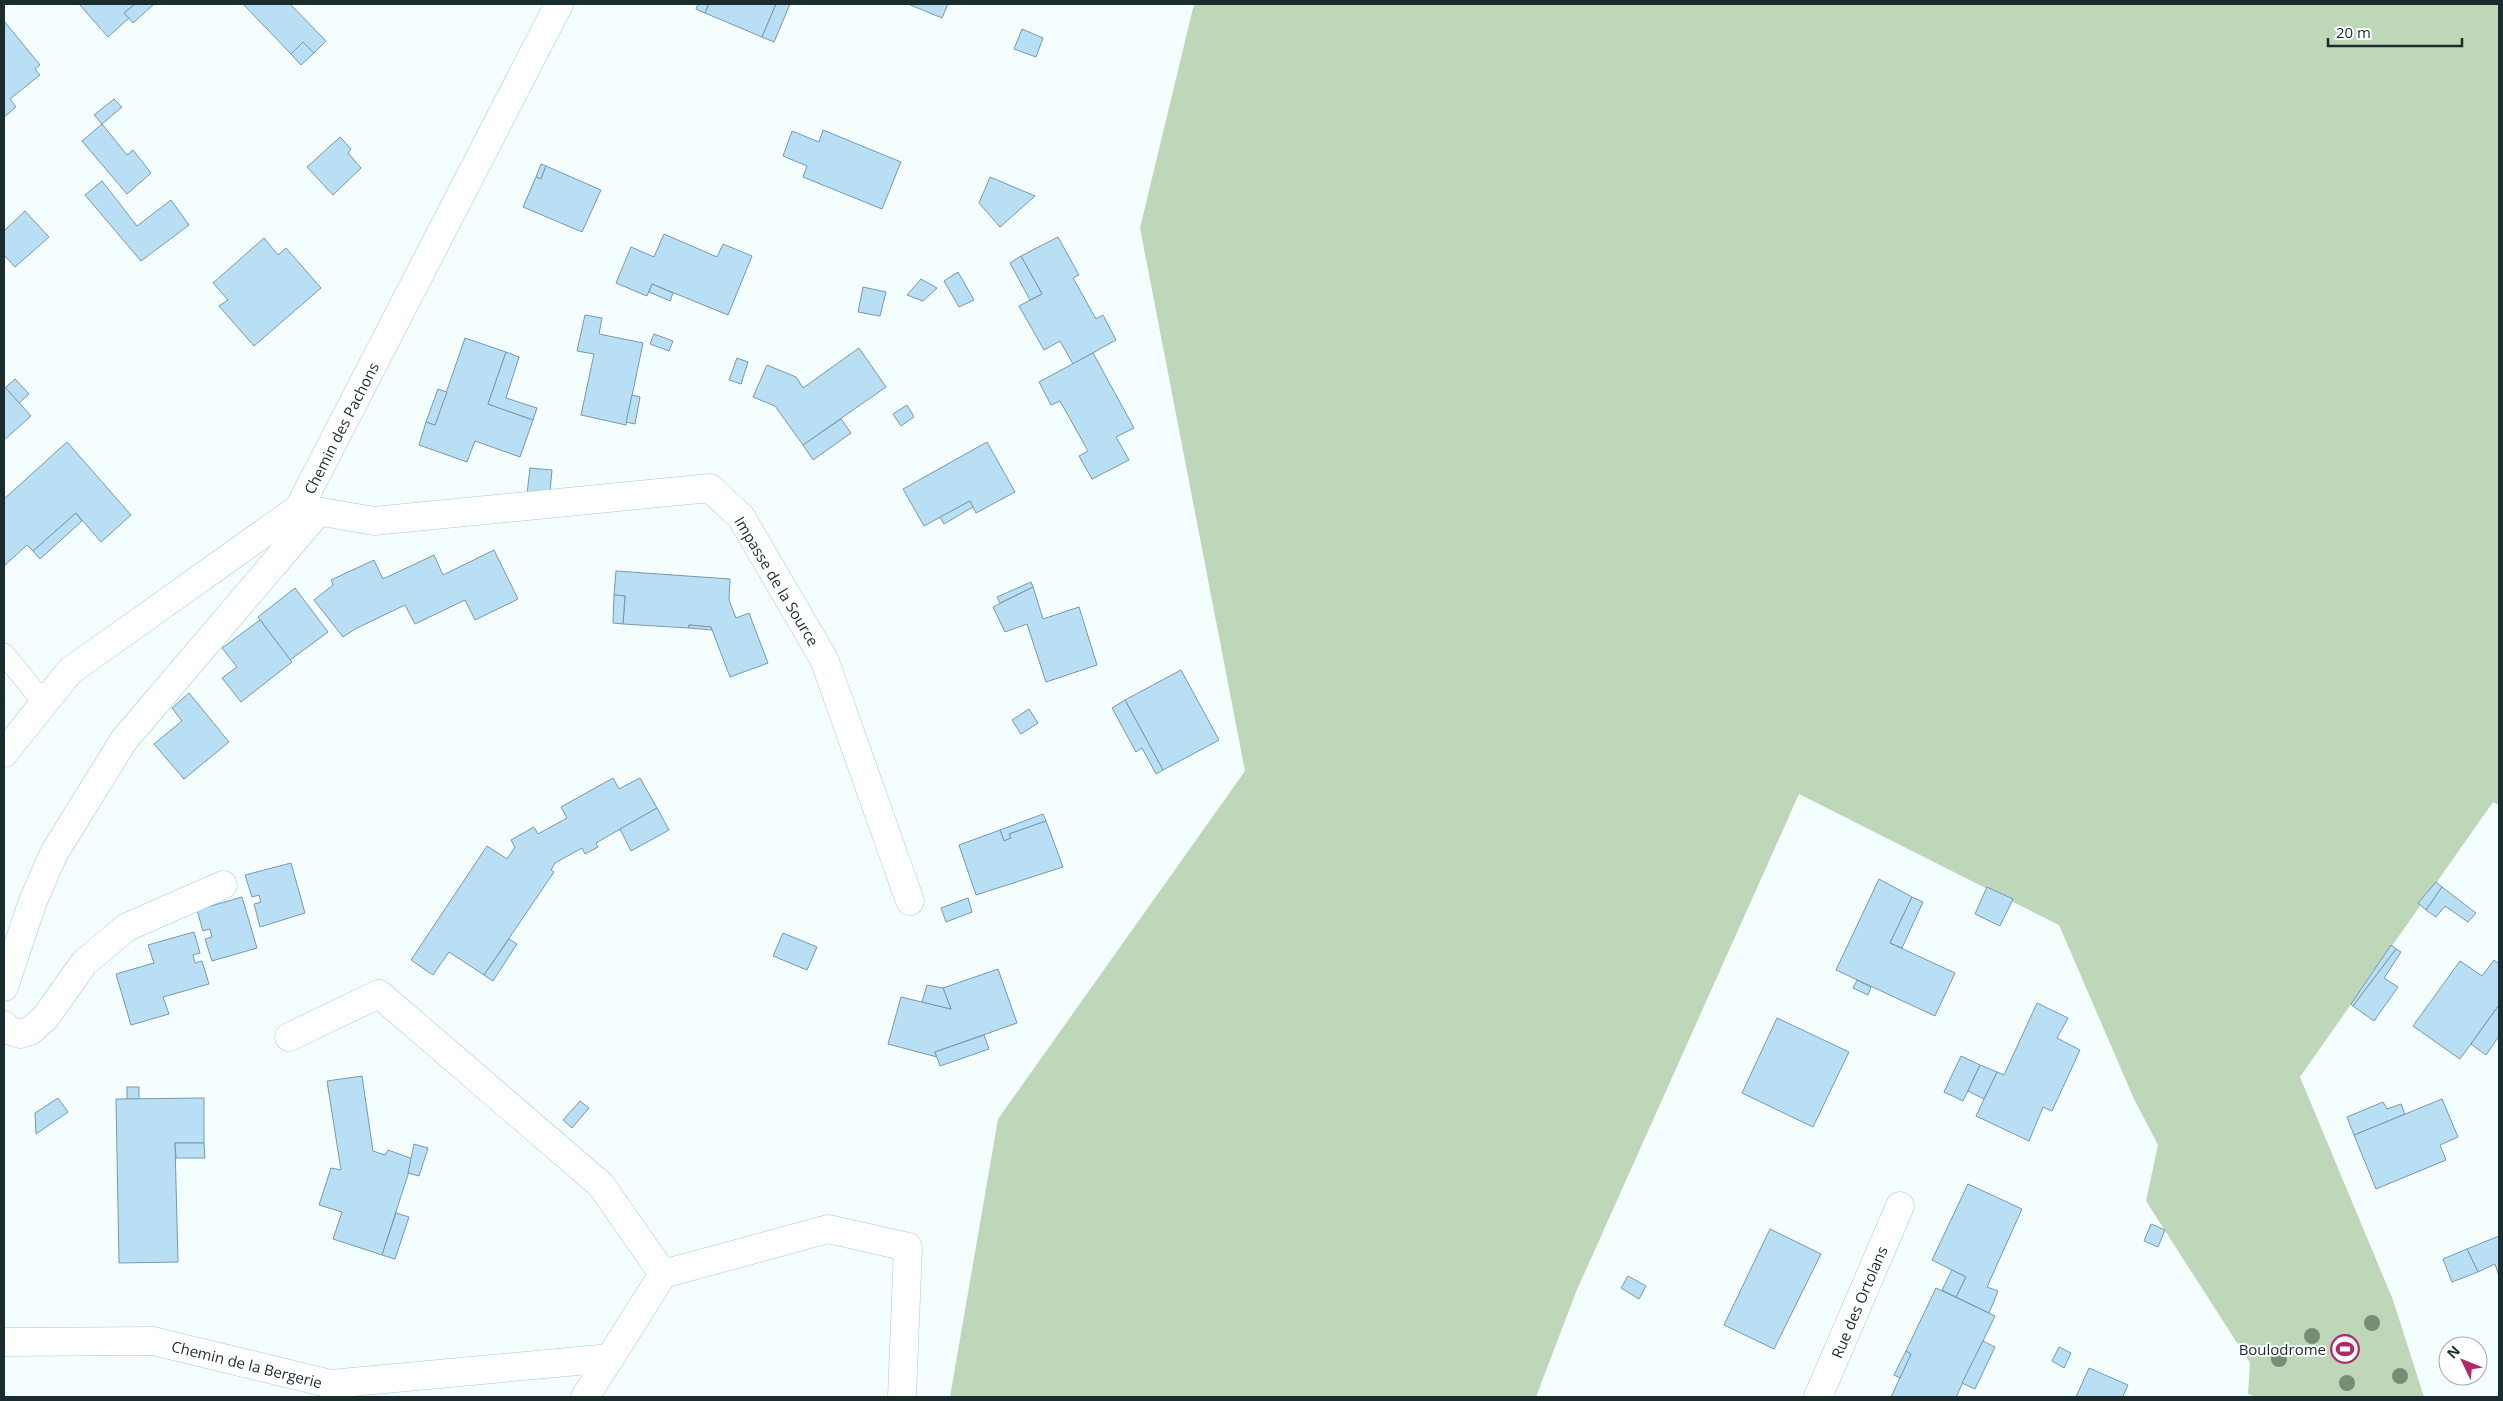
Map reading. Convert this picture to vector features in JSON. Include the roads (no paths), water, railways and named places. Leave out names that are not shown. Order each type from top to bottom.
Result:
[{"type":"street","name":"Chemin des Pachons","points":[[4,753],[70,671],[309,510],[559,4]]},
{"type":"street","name":"Impasse de la Source","points":[[309,510],[374,520],[710,488],[741,517],[824,659],[910,901]]},
{"type":"street","points":[[4,987],[33,901],[54,853],[124,740],[309,510]]},
{"type":"street","points":[[4,1025],[8,1030],[20,1034],[30,1030],[45,1018],[84,963],[127,927],[223,885]]},
{"type":"street","points":[[289,1037],[379,994],[601,1185],[663,1274]]},
{"type":"street","name":"Rue des Ortolans","points":[[1818,1397],[1900,1206]]},
{"type":"street","points":[[585,1397],[663,1274],[828,1229],[908,1247],[902,1397]]},
{"type":"street","name":"Chemin de la Bergerie","points":[[4,1342],[153,1340],[331,1384],[610,1358]]},
{"type":"lane","points":[[4,654],[44,702]]},
{"type":"place","name":"Boulodrome","points":[[2345,1349]]}]
